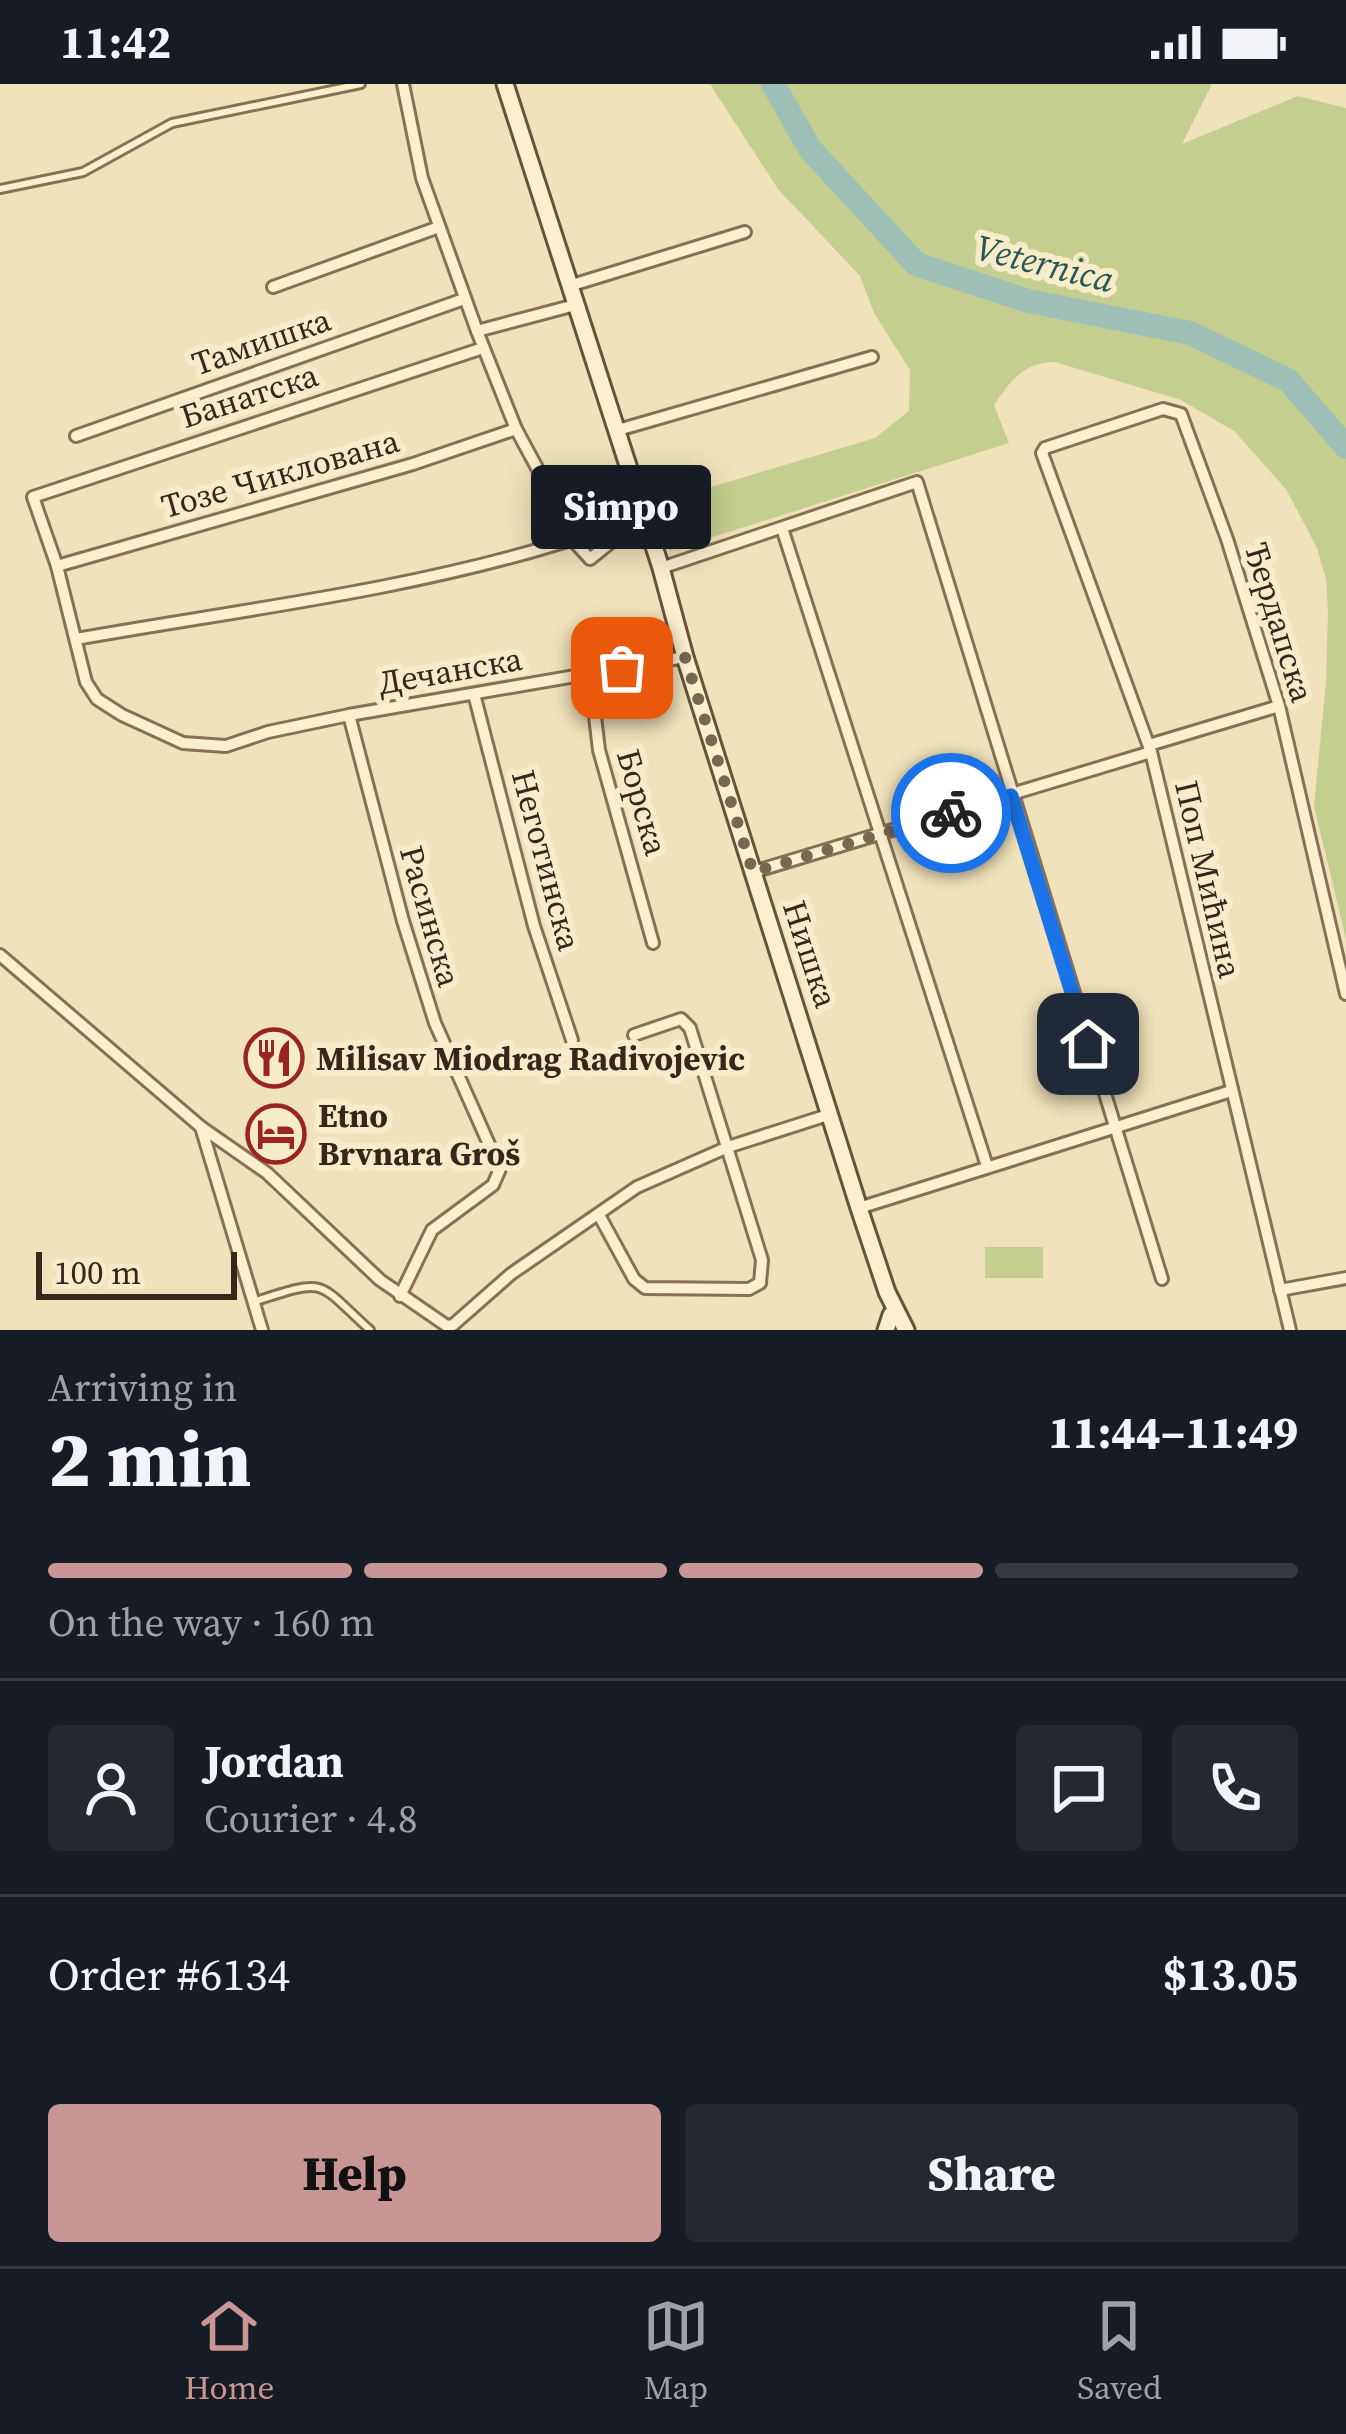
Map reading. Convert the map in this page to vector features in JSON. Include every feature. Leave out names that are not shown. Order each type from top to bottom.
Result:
[{"type":"main road","name":"Нишка","points":[[505,84],[662,568],[685,657],[887,1292]]},
{"type":"main road","points":[[887,1292],[890,1325]]},
{"type":"main road","points":[[887,1292],[907,1330]]},
{"type":"street","points":[[403,84],[417,162],[464,298],[516,429],[562,511],[570,537],[590,559],[616,538],[648,526]]},
{"type":"street","points":[[273,287],[439,227]]},
{"type":"street","points":[[569,286],[745,232]]},
{"type":"street","name":"Тамишка","points":[[76,436],[464,298]]},
{"type":"street","points":[[477,331],[575,305]]},
{"type":"street","name":"Банатска","points":[[58,566],[33,497],[483,348]]},
{"type":"street","points":[[617,430],[872,357]]},
{"type":"street","name":"Ђердапска","points":[[1043,450],[1162,409],[1178,411],[1227,539],[1279,706],[1346,994]]},
{"type":"street","name":"Тозе Чиклована","points":[[58,566],[412,464],[516,429]]},
{"type":"street","name":"Поп Мићина","points":[[1043,450],[1150,748],[1290,1330]]},
{"type":"street","points":[[662,568],[917,482],[1162,1279]]},
{"type":"street","points":[[782,528],[987,1166]]},
{"type":"street","points":[[58,566],[76,639],[402,583],[492,564],[570,537]]},
{"type":"street","name":"Дечанска","points":[[76,639],[86,682],[98,699],[183,743],[226,746],[350,715],[685,657]]},
{"type":"street","name":"Борска","points":[[590,674],[599,750],[653,944]]},
{"type":"street","name":"Неготинска","points":[[474,694],[534,926],[572,1040]]},
{"type":"street","points":[[753,872],[1011,796],[1279,706]]},
{"type":"street","name":"Расинска","points":[[350,715],[434,1023],[500,1169],[493,1185],[432,1230],[400,1296]]},
{"type":"street","points":[[0,955],[201,1127],[267,1172],[400,1296],[447,1325],[511,1274],[637,1187],[728,1148],[831,1114]]},
{"type":"street","points":[[599,1215],[625,1265],[645,1288],[749,1289],[763,1276],[728,1148],[685,1021],[672,1020],[634,1035]]},
{"type":"street","points":[[859,1208],[1231,1091]]},
{"type":"street","points":[[201,1127],[262,1330]]},
{"type":"street","points":[[1280,1290],[1346,1279]]},
{"type":"lane","points":[[0,189],[83,172],[172,123],[362,84]]},
{"type":"lane","points":[[256,1300],[311,1283],[322,1287],[370,1330]]},
{"type":"green space","points":[[710,84],[1212,84],[1182,144],[1298,96],[1346,108],[1346,939],[1314,806],[1328,611],[1317,548],[1286,489],[1234,431],[1181,400],[1055,362],[1035,365],[1012,381],[994,405],[1009,443],[669,551],[654,504],[875,438],[909,411],[910,370],[874,313],[860,276],[778,189]]},
{"type":"green space","points":[[985,1247],[1043,1247],[1043,1278],[985,1278]]},
{"type":"waterway","name":"Veternica","points":[[773,84],[810,149],[916,264],[1028,301],[1190,333],[1288,380],[1346,447]]},
{"type":"way so far","points":[[622,668],[685,657],[753,872],[951,813]]},
{"type":"place","name":"Simpo","points":[[622,668]]},
{"type":"place","name":"Milisav Miodrag Radivojevic","points":[[274,1058]]},
{"type":"place","name":"Etno Brvnara Groš","points":[[276,1134]]},
{"type":"route","points":[[951,813],[1011,796],[1088,1044]]}]
